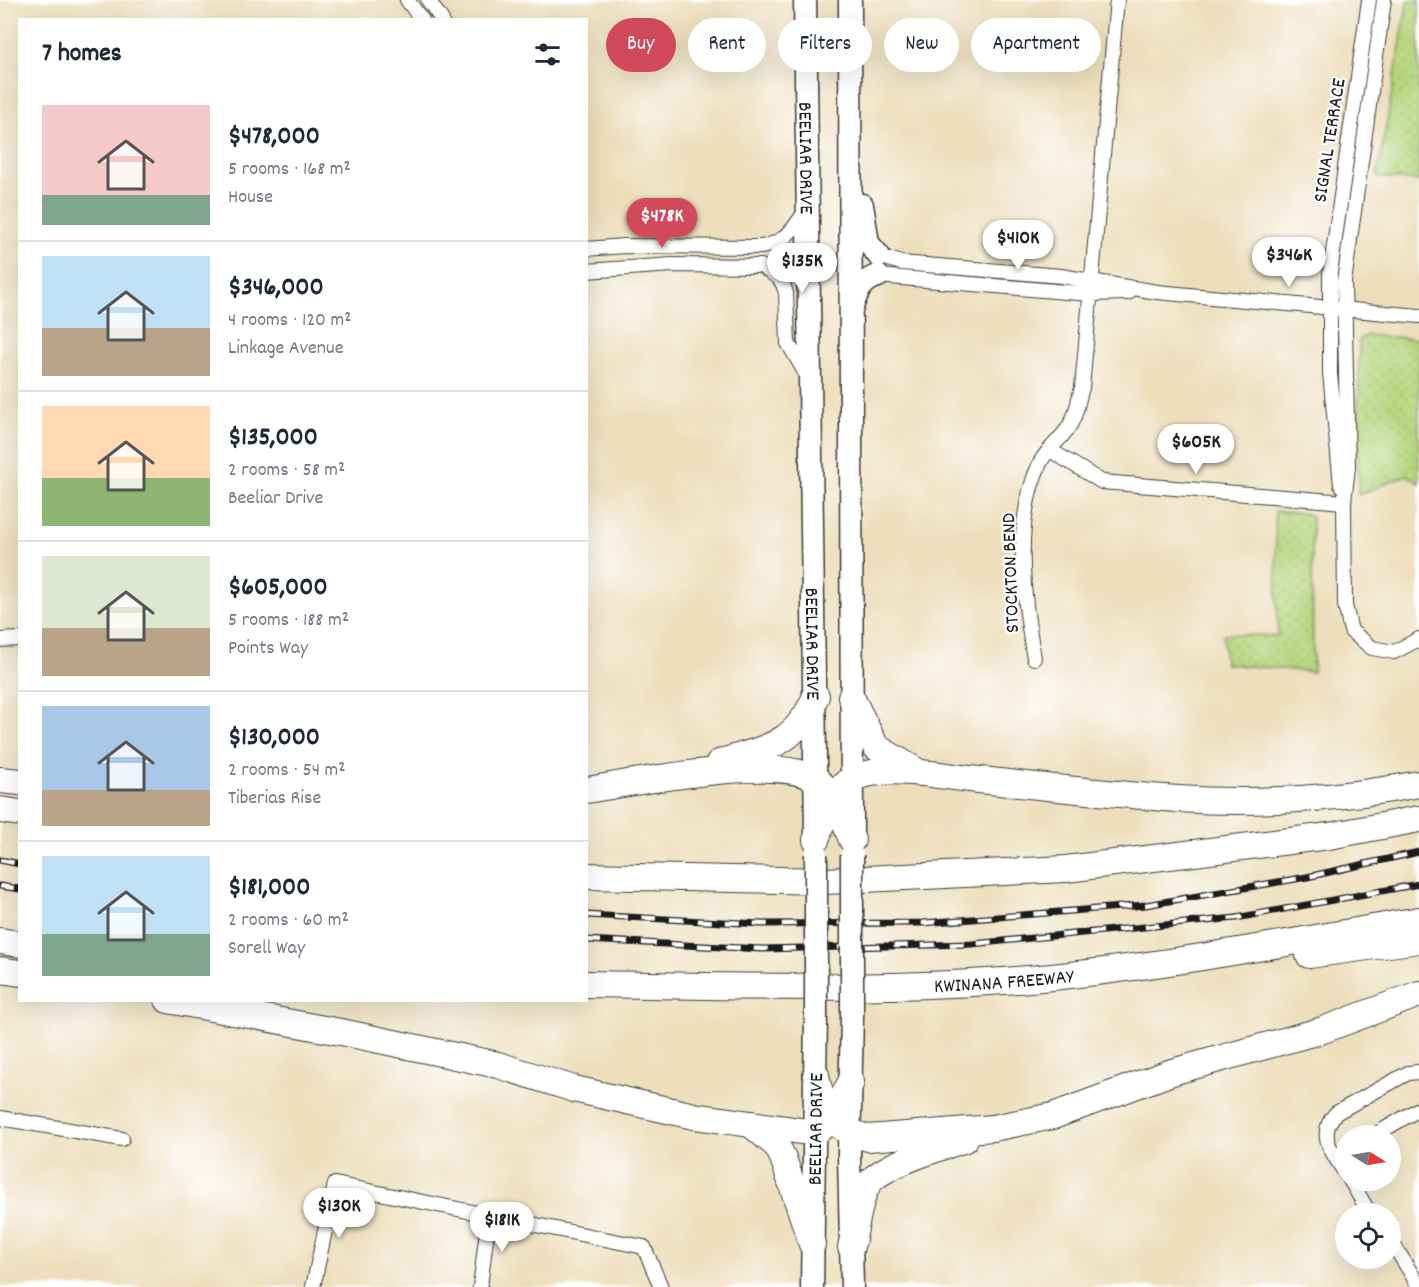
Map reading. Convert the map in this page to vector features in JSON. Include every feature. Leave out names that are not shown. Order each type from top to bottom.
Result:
[{"type":"highway","name":"BEELIAR DRIVE","points":[[805,0],[816,696],[825,788]]},
{"type":"highway","name":"BEELIAR DRIVE","points":[[850,0],[851,1082]]},
{"type":"highway","points":[[850,144],[866,235],[879,266],[858,290],[850,310]]},
{"type":"highway","points":[[696,771],[765,747],[793,733],[805,720],[816,696]]},
{"type":"highway","points":[[851,697],[876,747],[918,772]]},
{"type":"highway","points":[[588,790],[696,771],[794,770],[825,788],[852,847]]},
{"type":"highway","points":[[825,788],[864,775],[918,772],[1180,799],[1336,796],[1371,793],[1419,784]]},
{"type":"highway","points":[[0,780],[18,782]]},
{"type":"highway","points":[[816,847],[825,788]]},
{"type":"highway","points":[[0,810],[18,813]]},
{"type":"highway","points":[[588,876],[825,882],[1066,870],[1329,836],[1419,819]]},
{"type":"highway","name":"BEELIAR DRIVE","points":[[816,847],[816,1074]]},
{"type":"highway","name":"KWINANA FREEWAY","points":[[588,984],[934,984],[1050,977],[1165,963],[1419,920]]},
{"type":"highway","points":[[1165,963],[1226,966],[1419,940]]},
{"type":"highway","points":[[0,941],[18,944]]},
{"type":"highway","points":[[0,970],[18,973]]},
{"type":"highway","points":[[179,1002],[346,1033],[498,1065],[574,1089],[693,1116],[751,1124],[832,1128],[868,1138],[993,1128],[1053,1116],[1172,1072],[1323,1029],[1419,994]]},
{"type":"highway","points":[[816,1074],[832,1128]]},
{"type":"highway","points":[[832,1128],[851,1082]]},
{"type":"highway","points":[[751,1124],[777,1146],[812,1244]]},
{"type":"highway","name":"BEELIAR DRIVE","points":[[812,1287],[812,1244],[832,1128]]},
{"type":"highway","name":"BEELIAR DRIVE","points":[[832,1128],[851,1247],[852,1287]]},
{"type":"highway","points":[[851,1247],[866,1186],[882,1173],[900,1163],[993,1128]]},
{"type":"street","points":[[407,0],[420,18]]},
{"type":"street","points":[[428,0],[441,18]]},
{"type":"street","name":"STOCKTON BEND","points":[[1034,658],[1028,613],[1024,510],[1028,490],[1041,459],[1071,424],[1082,388],[1117,0]]},
{"type":"street","name":"SIGNAL TERRACE","points":[[1369,0],[1336,218],[1330,273],[1336,308],[1348,467],[1344,502],[1347,624],[1363,644],[1379,650],[1394,652],[1419,639]]},
{"type":"street","name":"SIGNAL TERRACE","points":[[1336,308],[1384,0]]},
{"type":"street","points":[[588,249],[624,246],[761,247],[776,244],[787,237],[807,208]]},
{"type":"street","points":[[879,266],[901,263],[1061,276],[1091,288]]},
{"type":"street","points":[[588,271],[627,266],[708,264],[761,266],[769,270],[778,277],[786,293],[788,343],[811,383]]},
{"type":"street","points":[[879,266],[1091,288],[1419,316]]},
{"type":"street","points":[[1050,450],[1102,482],[1344,502]]},
{"type":"street","points":[[0,640],[18,639]]},
{"type":"street","points":[[1335,1156],[1326,1142],[1325,1133],[1336,1113],[1408,1073],[1419,1072]]},
{"type":"street","points":[[1392,1125],[1419,1109]]},
{"type":"street","points":[[0,1118],[122,1139]]},
{"type":"street","points":[[313,1287],[335,1184],[644,1246],[661,1287]]},
{"type":"street","points":[[480,1287],[489,1214]]},
{"type":"street","points":[[1401,1257],[1418,1285]]},
{"type":"street","points":[[1401,1264],[1409,1277],[1418,1285]]},
{"type":"green space","points":[[1408,0],[1419,0],[1419,181],[1377,177]]},
{"type":"green space","points":[[1367,335],[1419,339],[1419,483],[1407,475],[1358,495],[1359,340]]},
{"type":"green space","points":[[1275,511],[1308,514],[1312,518],[1313,672],[1225,664],[1223,634],[1278,636]]},
{"type":"railway","points":[[588,915],[762,924],[923,923],[1146,905],[1307,877],[1419,852]]},
{"type":"railway","points":[[0,860],[18,864]]},
{"type":"railway","points":[[588,940],[762,949],[972,944],[1236,918],[1419,884]]},
{"type":"railway","points":[[0,886],[18,889]]}]
